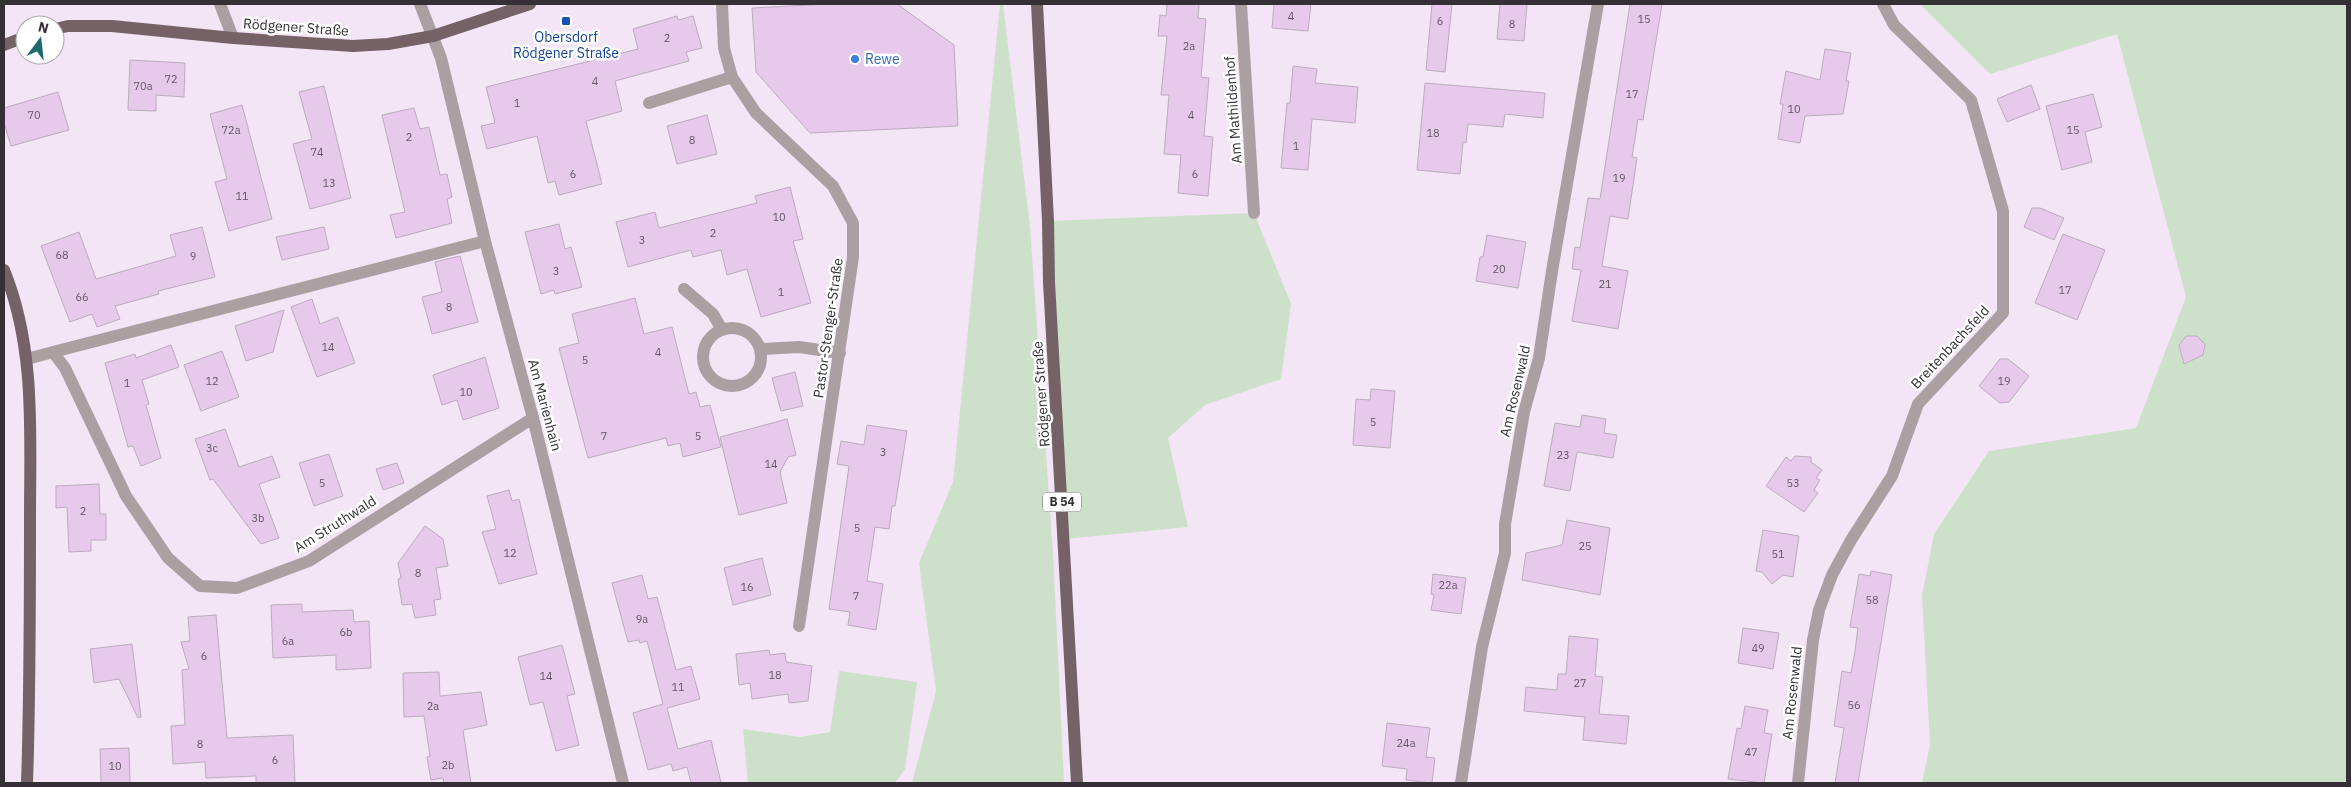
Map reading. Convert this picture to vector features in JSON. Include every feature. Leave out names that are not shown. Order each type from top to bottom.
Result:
[{"type":"main road","name":"Rödgener Straße","points":[[65,27],[112,26],[233,38],[353,46],[388,44],[433,36],[530,4]]},
{"type":"main road","name":"Rödgener Straße","points":[[1037,4],[1048,221],[1049,292],[1077,783]]},
{"type":"main road","points":[[4,270],[17,310],[27,359],[30,414],[30,646],[27,783]]},
{"type":"street","points":[[220,4],[233,38]]},
{"type":"street","name":"Am Marienhain","points":[[420,4],[441,58],[485,241],[533,418],[623,783]]},
{"type":"street","name":"Pastor-Stenger-Straße","points":[[722,4],[724,48],[732,77],[756,113],[832,186],[853,223],[853,257],[799,626]]},
{"type":"street","name":"Am Mathildenhof","points":[[1241,4],[1254,213]]},
{"type":"street","name":"Am Rosenwald","points":[[1461,783],[1482,647],[1503,560],[1505,524],[1524,412],[1540,358],[1552,272],[1598,4]]},
{"type":"street","name":"Breitenbachsfeld","points":[[1883,4],[1894,25],[1971,100],[2003,211],[2003,312],[1918,404],[1892,476]]},
{"type":"street","points":[[649,103],[732,77]]},
{"type":"street","points":[[27,359],[485,241]]},
{"type":"street","points":[[684,289],[713,314],[722,330]]},
{"type":"street","points":[[741,329],[756,340],[761,358],[759,368],[746,383],[727,386],[718,383],[705,369],[703,359],[708,341],[722,330],[741,329]]},
{"type":"street","points":[[760,349],[798,347],[840,353]]},
{"type":"street","name":"Am Struthwald","points":[[53,352],[65,368],[126,496],[168,558],[200,586],[237,588],[309,561],[533,418]]},
{"type":"street","name":"Am Rosenwald","points":[[1798,783],[1808,678],[1820,610],[1832,575],[1851,540],[1892,476]]},
{"type":"green space","points":[[1000,4],[1003,4],[1030,227],[1053,553],[1064,783],[912,783],[936,691],[919,563],[953,482]]},
{"type":"green space","points":[[1920,4],[2347,4],[2347,783],[1922,783],[1930,745],[1922,596],[1934,534],[1989,451],[2136,428],[2186,297],[2117,34],[1990,74]]},
{"type":"green space","points":[[1254,213],[1291,304],[1281,379],[1205,405],[1168,438],[1188,527],[1065,539],[1048,221]]},
{"type":"green space","points":[[839,671],[917,682],[905,769],[895,783],[748,783],[743,729],[800,737],[830,732]]},
{"type":"building","name":"Rewe","points":[[829,4],[897,4],[954,45],[958,126],[810,133],[756,72],[752,8]]},
{"type":"building","points":[[1167,4],[1199,4],[1198,18],[1206,19],[1201,77],[1209,78],[1204,136],[1213,137],[1208,196],[1178,193],[1181,155],[1164,154],[1169,95],[1161,95],[1167,36],[1158,36],[1160,15],[1166,16]]},
{"type":"building","points":[[1274,4],[1311,4],[1308,31],[1272,28]]},
{"type":"building","points":[[1432,4],[1452,4],[1445,72],[1426,70]]},
{"type":"building","points":[[1500,4],[1527,4],[1524,41],[1497,39]]},
{"type":"building","points":[[1630,4],[1662,4],[1643,120],[1638,119],[1632,157],[1637,158],[1628,219],[1610,216],[1602,266],[1628,271],[1618,329],[1572,321],[1581,270],[1572,269],[1575,247],[1580,248],[1588,198],[1600,199]]},
{"type":"building","points":[[677,16],[678,20],[693,16],[702,48],[686,52],[689,61],[615,81],[622,111],[586,121],[602,184],[559,195],[555,181],[548,183],[537,136],[487,149],[481,126],[495,123],[486,87],[638,49],[633,29]]},
{"type":"building","points":[[1825,49],[1851,53],[1846,81],[1849,81],[1843,114],[1805,116],[1800,143],[1778,139],[1783,104],[1780,104],[1786,71],[1820,80]]},
{"type":"building","points":[[130,60],[185,63],[184,97],[156,95],[156,111],[128,110]]},
{"type":"building","points":[[1293,66],[1317,69],[1315,83],[1358,87],[1355,123],[1312,119],[1308,170],[1281,168],[1287,103],[1290,103]]},
{"type":"building","points":[[1425,83],[1545,93],[1543,118],[1505,114],[1503,127],[1468,124],[1466,143],[1463,142],[1460,174],[1417,170]]},
{"type":"building","points":[[2031,85],[2040,109],[2007,122],[1997,99]]},
{"type":"building","points":[[324,86],[351,198],[310,209],[293,144],[312,139],[299,92]]},
{"type":"building","points":[[58,92],[69,130],[11,146],[4,123],[4,108]]},
{"type":"building","points":[[2093,94],[2102,127],[2085,132],[2092,162],[2062,170],[2046,106]]},
{"type":"building","points":[[242,105],[272,219],[229,231],[215,182],[227,179],[210,114]]},
{"type":"building","points":[[414,108],[420,129],[429,127],[440,175],[447,174],[452,197],[447,199],[452,223],[396,238],[390,215],[405,212],[382,115]]},
{"type":"building","points":[[707,115],[717,154],[677,164],[667,126]]},
{"type":"building","points":[[790,187],[803,239],[793,241],[811,303],[761,317],[747,269],[727,275],[721,250],[693,257],[691,250],[628,267],[616,222],[655,212],[659,228],[757,203],[755,196]]},
{"type":"building","points":[[2032,208],[2040,208],[2064,218],[2054,240],[2024,227]]},
{"type":"building","points":[[559,224],[565,249],[571,247],[582,287],[555,294],[554,290],[541,294],[525,232]]},
{"type":"building","points":[[202,227],[215,277],[158,291],[159,294],[115,306],[120,319],[97,327],[92,314],[70,322],[41,246],[79,232],[96,279],[176,256],[170,235]]},
{"type":"building","points":[[324,227],[329,249],[282,260],[276,237]]},
{"type":"building","points":[[2063,234],[2105,250],[2077,320],[2035,303]]},
{"type":"building","points":[[1487,235],[1526,242],[1518,288],[1476,281],[1480,257],[1483,257]]},
{"type":"building","points":[[460,256],[478,322],[432,334],[422,297],[442,292],[435,262]]},
{"type":"building","points":[[635,298],[644,334],[672,327],[689,394],[696,392],[700,407],[710,405],[721,447],[683,457],[680,443],[668,446],[666,438],[588,458],[559,348],[579,343],[572,314]]},
{"type":"building","points":[[312,299],[320,324],[338,317],[355,363],[317,377],[291,307]]},
{"type":"building","points":[[284,310],[273,352],[246,361],[235,326]]},
{"type":"building","points":[[2186,336],[2197,336],[2205,344],[2203,355],[2184,364],[2179,345]]},
{"type":"building","points":[[171,345],[179,367],[142,380],[149,404],[146,405],[161,458],[141,466],[133,446],[128,447],[105,363],[135,354],[136,358]]},
{"type":"building","points":[[222,351],[239,397],[201,411],[184,365]]},
{"type":"building","points":[[485,357],[499,408],[463,420],[457,400],[442,405],[433,375]]},
{"type":"building","points":[[2000,359],[2008,359],[2029,376],[2009,402],[2000,403],[1979,386]]},
{"type":"building","points":[[795,372],[803,406],[781,411],[772,378]]},
{"type":"building","points":[[1371,389],[1395,391],[1390,448],[1353,445],[1356,399],[1370,400]]},
{"type":"building","points":[[1582,415],[1606,419],[1604,433],[1617,435],[1613,458],[1577,452],[1570,491],[1544,486],[1555,423],[1580,427]]},
{"type":"building","points":[[787,419],[796,455],[788,457],[780,472],[787,503],[739,515],[720,437]]},
{"type":"building","points":[[867,425],[907,431],[895,506],[892,506],[889,529],[875,527],[867,581],[883,584],[876,630],[848,625],[850,612],[829,609],[849,466],[837,464],[841,441],[864,445]]},
{"type":"building","points":[[225,429],[239,467],[272,456],[280,477],[259,484],[279,538],[261,544],[213,479],[210,480],[195,439]]},
{"type":"building","points":[[329,454],[343,496],[314,506],[299,463]]},
{"type":"building","points":[[1795,456],[1811,457],[1811,462],[1822,470],[1816,478],[1820,480],[1814,490],[1818,493],[1804,512],[1766,486],[1786,457],[1791,461]]},
{"type":"building","points":[[397,463],[404,483],[383,490],[376,469]]},
{"type":"building","points":[[99,484],[100,514],[106,514],[106,540],[91,540],[91,551],[69,552],[67,507],[56,508],[56,486]]},
{"type":"building","points":[[509,490],[512,501],[519,499],[537,574],[499,584],[482,532],[496,529],[487,496]]},
{"type":"building","points":[[1567,520],[1610,528],[1600,595],[1522,580],[1526,553],[1562,545]]},
{"type":"building","points":[[425,526],[443,539],[448,566],[436,568],[441,599],[434,600],[436,615],[415,618],[412,604],[402,605],[398,579],[401,578],[398,563]]},
{"type":"building","points":[[1763,530],[1799,536],[1793,577],[1783,575],[1772,584],[1762,572],[1756,571]]},
{"type":"building","points":[[762,558],[771,595],[733,605],[724,568]]},
{"type":"building","points":[[1871,571],[1892,575],[1858,783],[1835,783],[1844,728],[1834,726],[1842,671],[1851,673],[1855,651],[1858,628],[1850,627],[1859,574],[1870,576]]},
{"type":"building","points":[[1433,574],[1466,578],[1461,614],[1431,610],[1434,595],[1431,594]]},
{"type":"building","points":[[642,575],[648,599],[657,597],[676,670],[691,666],[700,699],[667,708],[678,749],[711,740],[721,783],[691,783],[687,767],[673,771],[671,764],[648,770],[633,713],[663,704],[647,641],[640,643],[639,640],[628,642],[612,583]]},
{"type":"building","points":[[302,604],[302,612],[353,610],[354,622],[369,621],[371,668],[336,670],[336,655],[273,658],[271,605]]},
{"type":"building","points":[[216,615],[227,738],[293,735],[295,783],[256,783],[256,776],[206,778],[205,762],[173,764],[171,726],[185,725],[182,670],[189,669],[181,642],[190,641],[188,617]]},
{"type":"building","points":[[1743,628],[1779,633],[1773,669],[1738,663]]},
{"type":"building","points":[[1569,636],[1598,639],[1595,676],[1603,677],[1599,714],[1629,716],[1626,744],[1583,740],[1585,717],[1524,711],[1526,687],[1557,690],[1558,674],[1566,674]]},
{"type":"building","points":[[132,644],[141,717],[138,718],[119,679],[94,683],[90,649]]},
{"type":"building","points":[[562,645],[575,694],[567,696],[579,745],[556,751],[543,702],[530,705],[518,657]]},
{"type":"building","points":[[769,650],[770,655],[785,653],[786,662],[812,666],[808,701],[789,703],[788,694],[752,699],[750,683],[739,685],[736,654]]},
{"type":"building","points":[[439,672],[440,696],[481,692],[487,725],[463,730],[471,783],[444,783],[443,778],[431,780],[427,757],[430,756],[424,716],[404,717],[403,673]]},
{"type":"building","points":[[1745,706],[1768,710],[1764,733],[1772,734],[1764,783],[1728,779],[1737,728],[1741,729]]},
{"type":"building","points":[[1387,723],[1430,728],[1426,757],[1435,758],[1432,783],[1406,780],[1407,769],[1382,766]]},
{"type":"building","points":[[129,748],[130,783],[101,783],[100,749]]},
{"type":"place","name":"Obersdorf Rödgener Straße","points":[[566,21]]},
{"type":"place","name":"Rewe","points":[[855,59]]}]
